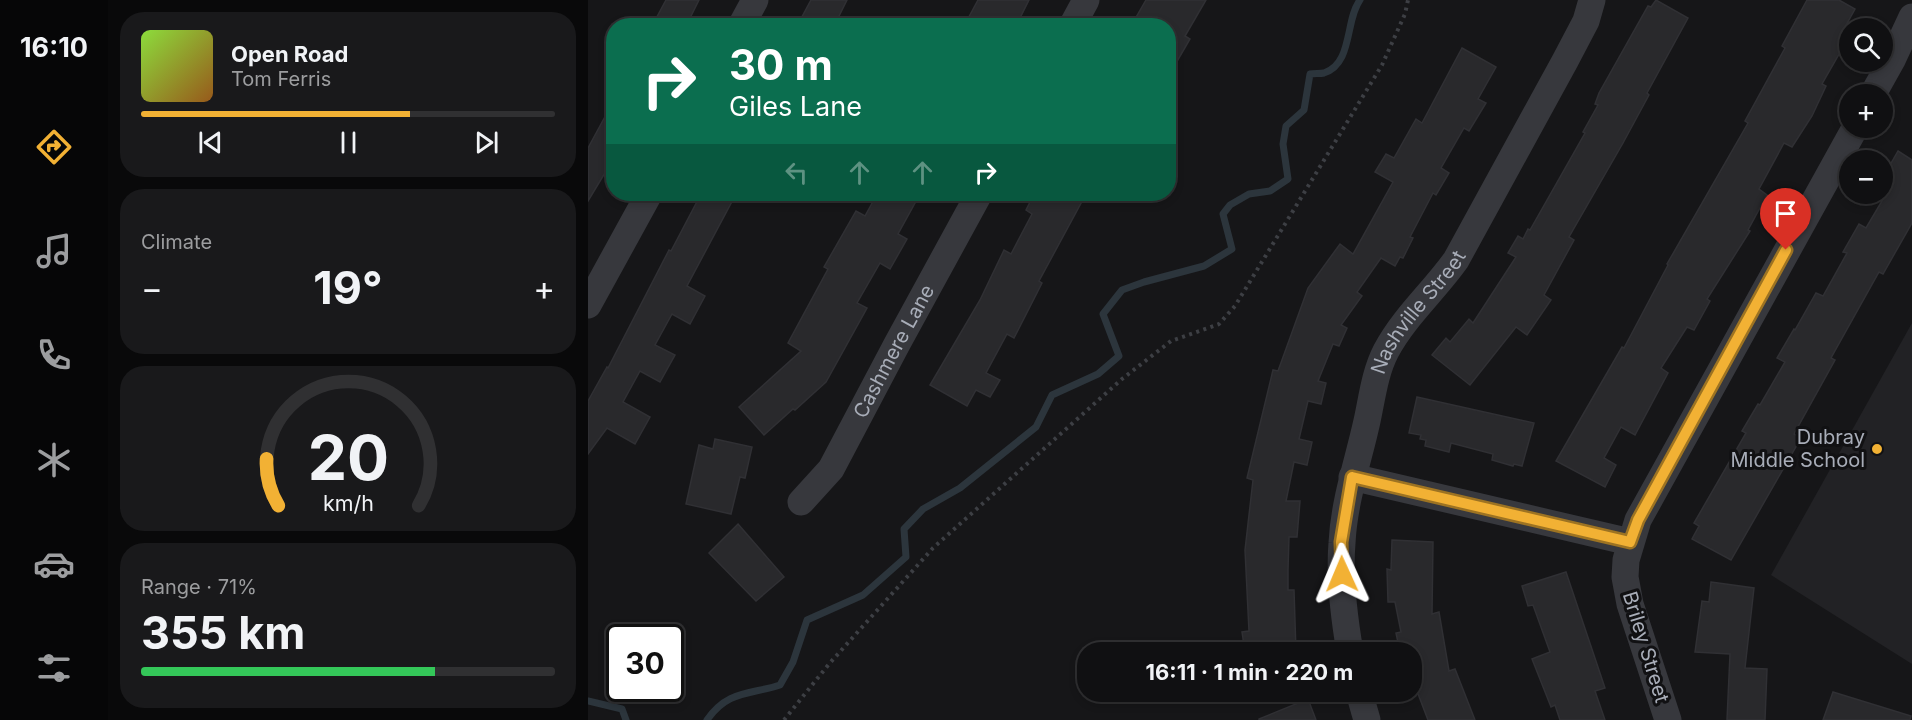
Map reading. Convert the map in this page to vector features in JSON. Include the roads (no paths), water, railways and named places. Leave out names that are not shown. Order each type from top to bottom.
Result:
[{"type":"street","points":[[745,18],[755,0]]},
{"type":"street","points":[[1076,18],[1086,0]]},
{"type":"street","name":"Nashville Street","points":[[1349,642],[1343,591],[1341,542],[1352,477],[1385,353],[1400,327],[1440,283],[1456,260],[1586,21],[1592,0]]},
{"type":"street","points":[[1879,84],[1912,17]]},
{"type":"street","name":"Briley Street","points":[[1668,720],[1630,604],[1625,577],[1630,542],[1638,520],[1849,138]]},
{"type":"street","points":[[588,305],[645,201]]},
{"type":"street","name":"Cashmere Lane","points":[[801,502],[831,469],[975,201]]},
{"type":"street","points":[[1352,477],[1630,542]]},
{"type":"street","points":[[1362,702],[1367,720]]},
{"type":"waterway","points":[[707,720],[715,710],[731,698],[780,685],[793,662],[807,620],[863,595],[906,557],[904,529],[923,509],[960,488],[1036,427],[1052,395],[1098,374],[1119,356],[1103,314],[1122,290],[1204,266],[1232,249],[1223,214],[1230,205],[1249,194],[1270,191],[1288,179],[1283,144],[1286,126],[1304,110],[1310,74],[1324,73],[1340,61],[1355,9],[1360,0]]},
{"type":"waterway","points":[[588,701],[622,709],[626,720]]},
{"type":"place","name":"Dubray Middle School","points":[[1877,449]]}]
